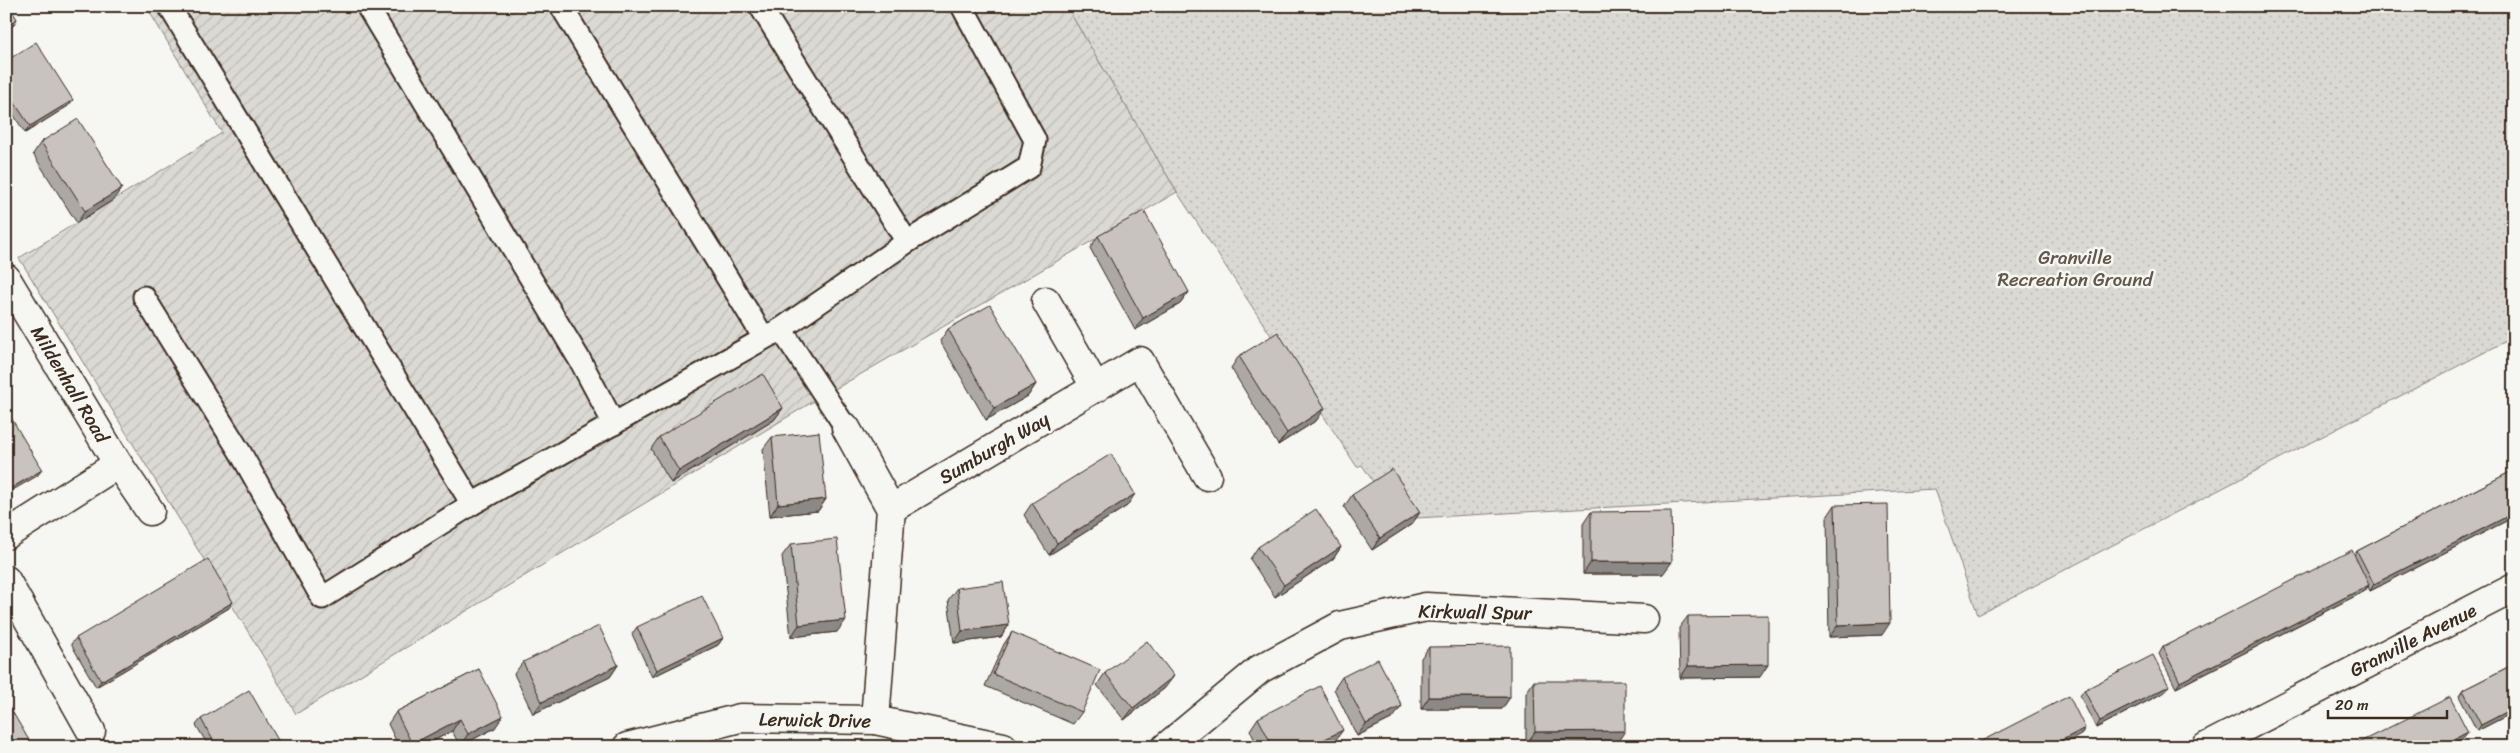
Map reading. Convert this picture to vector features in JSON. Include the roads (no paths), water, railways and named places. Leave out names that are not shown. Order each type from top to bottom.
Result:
[{"type":"street","name":"Mildenhall Road","points":[[6,278],[118,464],[150,511]]},
{"type":"street","points":[[1046,301],[1096,388]]},
{"type":"street","name":"Sumburgh Way","points":[[891,509],[1140,361],[1207,476]]},
{"type":"street","points":[[846,428],[891,509],[875,720]]},
{"type":"street","name":"Mildenhall Road","points":[[6,535],[118,464]]},
{"type":"street","points":[[6,580],[91,731]]},
{"type":"street","name":"Granville Avenue","points":[[2206,747],[2514,588]]},
{"type":"street","name":"Kirkwall Spur","points":[[1166,747],[1260,668],[1340,626],[1426,607],[1644,619]]},
{"type":"street","name":"Lerwick Drive","points":[[627,747],[740,718],[875,720],[1003,747]]},
{"type":"lane","points":[[169,6],[472,504]]},
{"type":"lane","points":[[367,6],[580,362],[614,424]]},
{"type":"lane","points":[[561,6],[772,333],[846,428]]},
{"type":"lane","points":[[760,6],[907,242]]},
{"type":"lane","points":[[144,297],[240,452],[322,598],[472,504],[772,333],[907,242],[1029,167],[1035,140],[962,6]]},
{"type":"park label","name":"Granville Recreation Ground","points":[[2075,268]]}]
